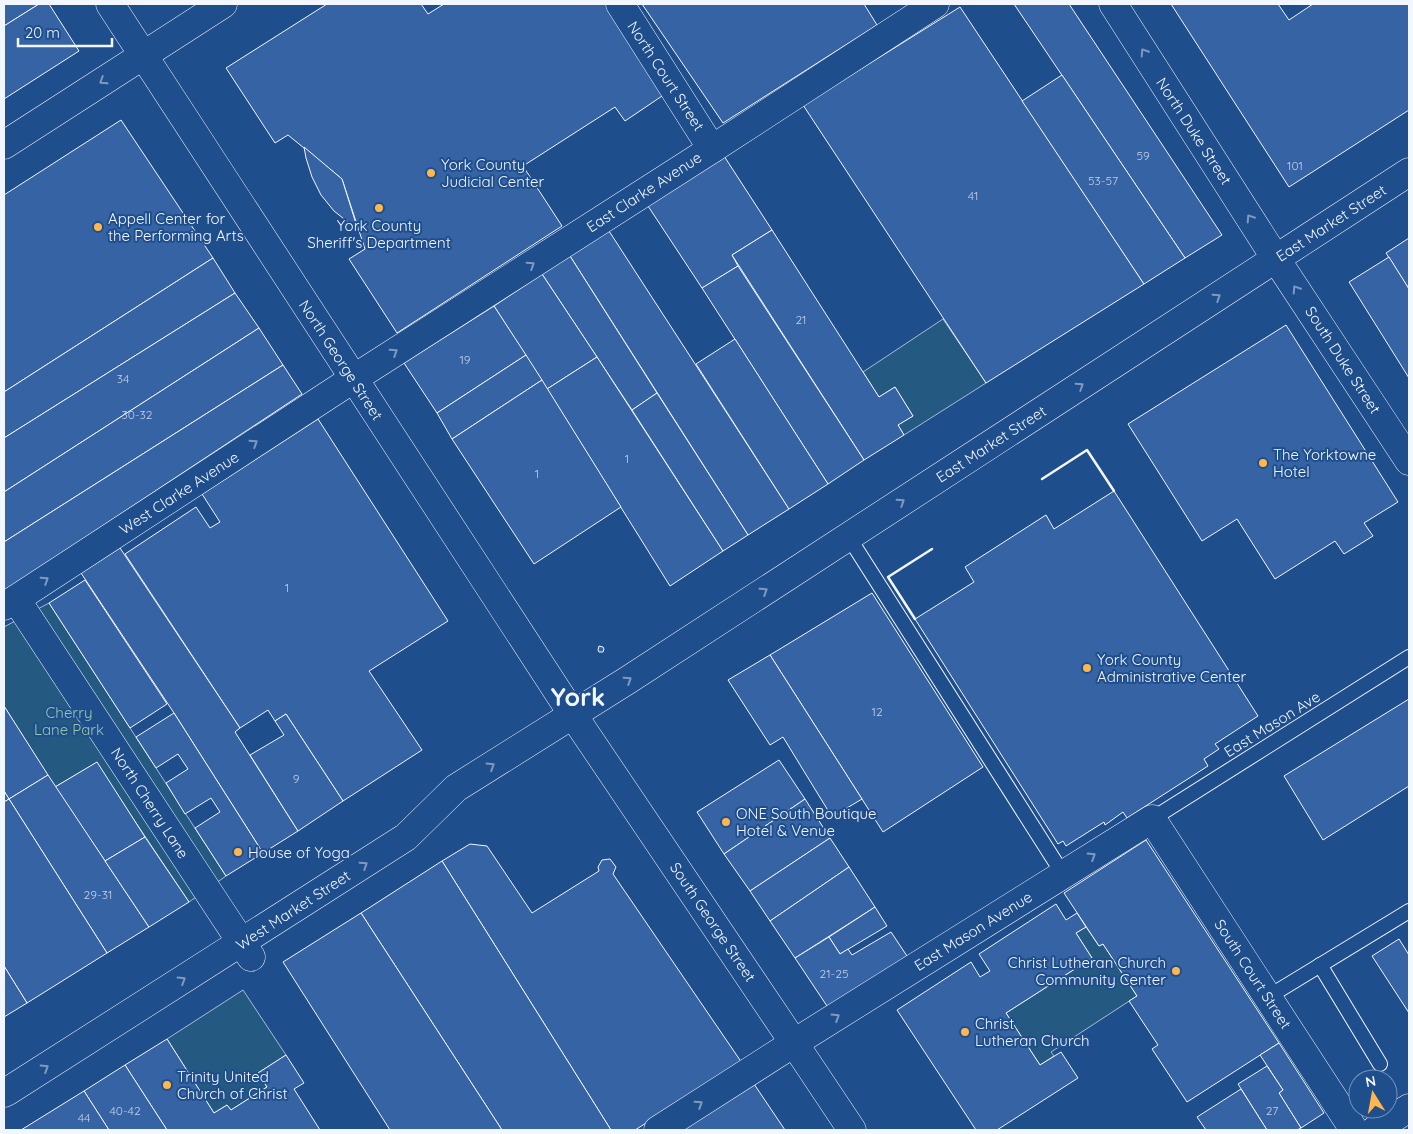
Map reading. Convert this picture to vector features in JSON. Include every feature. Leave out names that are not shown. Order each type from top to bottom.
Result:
[{"type":"main road","name":"North George Street","points":[[110,4],[572,715]]},
{"type":"main road","points":[[4,145],[223,4]]},
{"type":"main road","name":"North Court Street","points":[[620,4],[712,149]]},
{"type":"main road","name":"East Clarke Avenue","points":[[353,379],[935,4]]},
{"type":"main road","name":"North Duke Street","points":[[1113,4],[1276,259]]},
{"type":"main road","name":"East Market Street","points":[[572,715],[1409,172]]},
{"type":"main road","name":"South Duke Street","points":[[1276,259],[1409,462]]},
{"type":"main road","name":"West Clarke Avenue","points":[[10,602],[353,379]]},
{"type":"main road","name":"North Cherry Lane","points":[[10,602],[247,950]]},
{"type":"main road","name":"West Market Street","points":[[4,1093],[247,950],[406,837],[456,788],[572,715]]},
{"type":"main road","name":"South George Street","points":[[572,715],[852,1130]]},
{"type":"main road","name":"East Mason Avenue","points":[[658,1130],[1152,819]]},
{"type":"main road","name":"South Court Street","points":[[1152,819],[1354,1130]]},
{"type":"main road","points":[[1375,1130],[1409,1108]]},
{"type":"lane","points":[[848,536],[1064,874]]},
{"type":"lane","name":"East Mason Ave","points":[[1152,819],[1409,657]]},
{"type":"lane","points":[[1268,997],[1409,911]]},
{"type":"lane","points":[[1320,965],[1380,1064]]},
{"type":"green space","points":[[943,319],[986,383],[904,435],[898,425],[913,416],[895,387],[879,397],[863,372]]},
{"type":"green space","name":"Cherry Lane Park","points":[[49,603],[226,876],[189,902],[96,763],[55,787],[4,706],[4,627]]},
{"type":"green space","points":[[1086,927],[1099,946],[1103,944],[1137,996],[1051,1052],[1054,1056],[1040,1065],[1006,1013],[1092,958],[1076,933]]},
{"type":"green space","points":[[243,990],[286,1055],[258,1073],[267,1087],[231,1110],[227,1105],[214,1113],[167,1039]]},
{"type":"building","points":[[4,4],[39,4],[4,26]]},
{"type":"building","points":[[39,4],[49,4],[79,51],[4,99],[4,26]]},
{"type":"building","name":"York County Judicial Center","points":[[327,4],[421,4],[428,14],[444,4],[606,4],[665,94],[625,121],[615,107],[523,166],[562,226],[397,333],[349,259],[365,249],[342,179],[288,135],[275,143],[226,68]]},
{"type":"building","points":[[642,4],[864,4],[877,25],[723,123]]},
{"type":"building","points":[[1014,4],[1069,4],[1222,235],[1185,258]]},
{"type":"building","points":[[1171,4],[1278,4],[1289,20],[1313,4],[1409,4],[1409,110],[1289,187]]},
{"type":"building","points":[[960,7],[1144,284],[986,383],[803,105]]},
{"type":"building","points":[[1062,75],[1185,258],[1144,284],[1022,101]]},
{"type":"building","name":"Appell Center for the Performing Arts","points":[[121,120],[213,258],[4,392],[4,195]]},
{"type":"building","points":[[304,147],[342,179],[358,230],[334,211],[321,195],[312,177]]},
{"type":"building","points":[[724,156],[772,230],[732,255],[738,266],[702,288],[648,206]]},
{"type":"building","points":[[772,230],[879,397],[895,387],[913,416],[898,425],[904,435],[864,460],[732,255]]},
{"type":"building","points":[[609,231],[789,509],[748,535],[570,256]]},
{"type":"building","points":[[1409,238],[1409,289],[1386,253]]},
{"type":"building","points":[[570,256],[657,393],[632,410],[542,274]]},
{"type":"building","points":[[1389,257],[1409,289],[1409,378],[1349,282]]},
{"type":"building","points":[[213,258],[235,293],[4,438],[4,392]]},
{"type":"building","points":[[738,266],[864,460],[828,484],[702,288]]},
{"type":"building","points":[[542,274],[597,357],[547,389],[494,306]]},
{"type":"building","points":[[235,293],[259,328],[4,492],[4,438]]},
{"type":"building","points":[[494,306],[526,355],[437,413],[404,363]]},
{"type":"building","name":"The Yorktowne Hotel","points":[[1286,325],[1398,502],[1364,523],[1373,536],[1344,554],[1335,541],[1275,579],[1237,519],[1202,541],[1128,424]]},
{"type":"building","points":[[259,328],[283,365],[4,542],[4,492]]},
{"type":"building","points":[[735,339],[828,484],[789,509],[696,364]]},
{"type":"building","points":[[526,355],[542,380],[452,439],[437,413]]},
{"type":"building","points":[[597,357],[723,551],[670,586],[547,389]]},
{"type":"building","points":[[283,365],[302,394],[4,591],[4,542]]},
{"type":"building","points":[[542,380],[621,507],[534,564],[452,439]]},
{"type":"building","points":[[657,393],[748,535],[723,551],[632,410]]},
{"type":"building","points":[[318,419],[448,621],[369,671],[422,750],[343,801],[286,714],[275,721],[268,710],[240,728],[125,554],[196,507],[210,528],[220,522],[202,494]]},
{"type":"building","name":"York County Administrative Center","points":[[1114,491],[1258,716],[1215,744],[1219,749],[1204,759],[1208,766],[1127,818],[1123,812],[1105,825],[1104,822],[1066,846],[1063,841],[1058,844],[915,619],[974,582],[965,567],[1046,515],[1054,529]]},
{"type":"building","points":[[120,548],[240,728],[235,732],[298,831],[263,853],[174,713],[81,573]]},
{"type":"building","points":[[85,580],[167,704],[130,728],[49,603]]},
{"type":"building","points":[[872,593],[983,767],[883,832],[770,655]]},
{"type":"building","points":[[599,646],[603,647],[603,652],[599,652]]},
{"type":"building","points":[[770,655],[862,799],[832,817],[783,737],[770,745],[728,680]]},
{"type":"building","points":[[1409,699],[1409,786],[1323,840],[1284,776]]},
{"type":"building","points":[[4,706],[48,775],[9,799],[4,791]]},
{"type":"building","points":[[174,713],[263,853],[226,876],[195,828],[220,812],[211,798],[185,814],[166,783],[188,769],[178,754],[156,768],[136,737]]},
{"type":"building","points":[[286,714],[343,801],[298,831],[250,755],[284,735],[275,721]]},
{"type":"building","points":[[779,760],[805,799],[724,854],[697,812]]},
{"type":"building","points":[[97,762],[145,837],[105,861],[55,787]]},
{"type":"building","points":[[48,775],[149,927],[107,953],[9,799]]},
{"type":"building","points":[[4,791],[9,799],[4,802]]},
{"type":"building","points":[[9,799],[107,953],[27,1003],[4,966],[4,802]]},
{"type":"building","points":[[805,799],[830,838],[750,891],[724,854]]},
{"type":"building","points":[[145,837],[189,902],[149,927],[105,861]]},
{"type":"building","points":[[830,838],[849,867],[770,921],[750,891]]},
{"type":"building","name":"Christ Lutheran Church Community Center","points":[[1146,840],[1279,1043],[1187,1102],[1152,1049],[1158,1045],[1129,1001],[1137,996],[1103,944],[1099,946],[1064,893]]},
{"type":"building","points":[[470,844],[487,846],[532,913],[599,871],[598,867],[602,860],[610,859],[616,867],[613,874],[742,1063],[635,1130],[611,1130],[442,861]]},
{"type":"building","points":[[442,861],[611,1130],[502,1130],[361,913]]},
{"type":"building","points":[[849,867],[875,907],[795,958],[770,921]]},
{"type":"building","name":"Christ Lutheran Church","points":[[1056,904],[1066,920],[1077,913],[1086,927],[1076,933],[1092,958],[1006,1013],[1040,1065],[1061,1052],[1078,1078],[997,1130],[976,1130],[897,1010],[971,962],[980,977],[990,971],[979,954]]},
{"type":"building","points":[[875,907],[887,926],[840,954],[829,937]]},
{"type":"building","points":[[361,913],[502,1130],[390,1130],[283,962]]},
{"type":"building","points":[[891,932],[909,959],[829,1009],[795,958],[829,937],[840,954],[848,949],[852,955]]},
{"type":"building","points":[[1399,939],[1409,955],[1409,1013],[1372,956]]},
{"type":"building","points":[[4,966],[27,1003],[4,1017]]},
{"type":"building","name":"Trinity United Church of Christ","points":[[167,1039],[214,1113],[227,1105],[231,1110],[267,1087],[258,1073],[286,1055],[304,1083],[294,1089],[320,1130],[167,1130],[125,1065]]},
{"type":"building","points":[[1279,1043],[1324,1113],[1301,1128],[1279,1093],[1283,1090],[1260,1055]]},
{"type":"building","points":[[125,1065],[167,1130],[109,1130],[84,1091]]},
{"type":"building","points":[[1267,1066],[1283,1090],[1279,1093],[1301,1128],[1297,1130],[1267,1130],[1238,1084]]},
{"type":"building","points":[[754,1084],[785,1130],[681,1130]]},
{"type":"building","points":[[1241,1089],[1267,1130],[1206,1130],[1197,1117]]},
{"type":"building","points":[[84,1091],[109,1130],[21,1130]]},
{"type":"wall","points":[[1042,479],[1087,450],[1114,491]]},
{"type":"wall","points":[[915,619],[888,577],[932,549]]},
{"type":"place","name":"York County Judicial Center","points":[[431,173]]},
{"type":"place","name":"York County Sheriff's Department","points":[[379,208]]},
{"type":"place","name":"Appell Center for the Performing Arts","points":[[98,227]]},
{"type":"place","name":"The Yorktowne Hotel","points":[[1263,463]]},
{"type":"place","name":"York County Administrative Center","points":[[1087,668]]},
{"type":"place","name":"ONE South Boutique Hotel & Venue","points":[[726,822]]},
{"type":"place","name":"House of Yoga","points":[[238,852]]},
{"type":"place","name":"Christ Lutheran Church Community Center","points":[[1176,971]]},
{"type":"place","name":"Christ Lutheran Church","points":[[965,1032]]},
{"type":"place","name":"Trinity United Church of Christ","points":[[167,1085]]},
{"type":"district","name":"York","points":[[578,696]]}]
